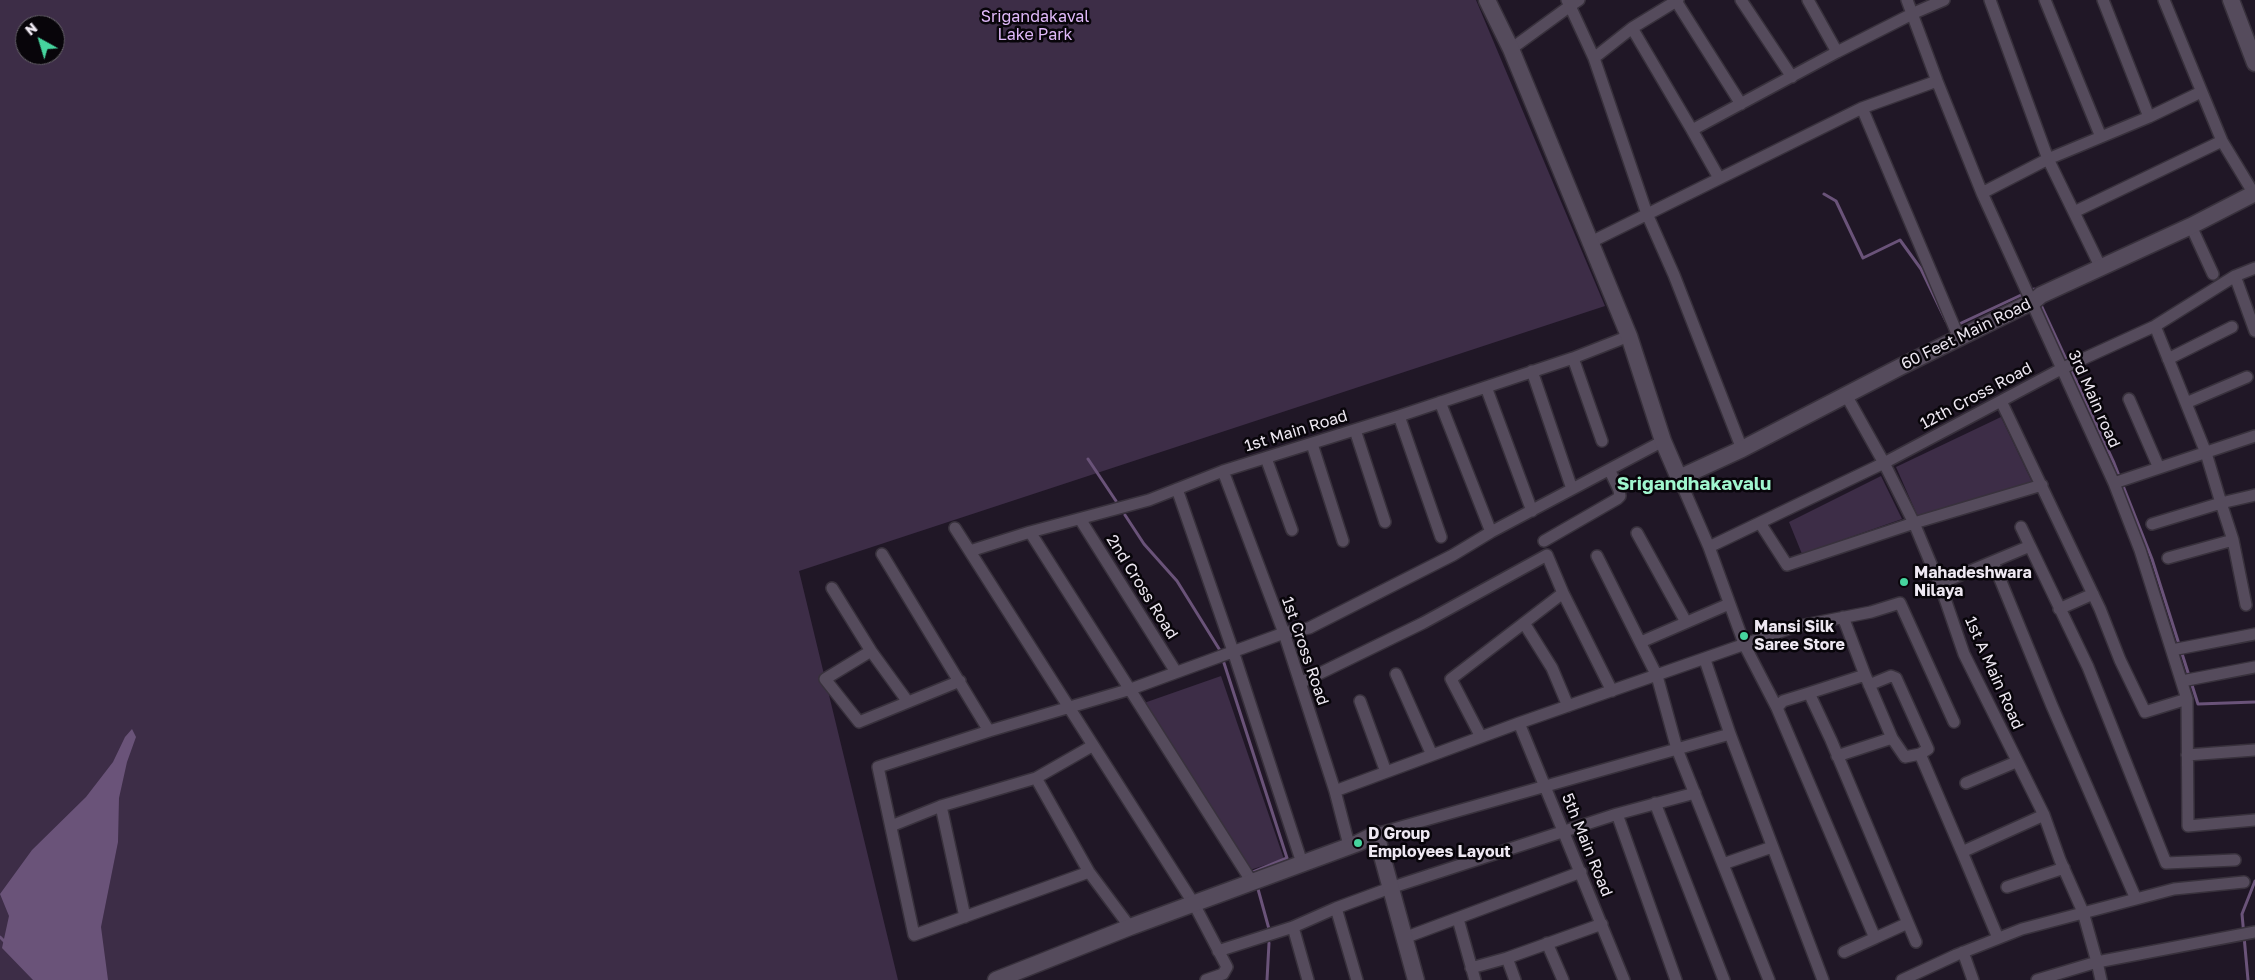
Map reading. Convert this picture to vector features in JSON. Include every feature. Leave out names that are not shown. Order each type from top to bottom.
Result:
[{"type":"street","points":[[1487,0],[1511,49],[1629,336],[1663,441],[1709,547],[1744,646],[1778,708],[1875,938]]},
{"type":"street","points":[[1594,58],[1632,28],[1677,0],[1741,104]]},
{"type":"street","points":[[1741,0],[1792,77]]},
{"type":"street","points":[[1808,0],[1837,52]]},
{"type":"street","name":"3rd Main road","points":[[1907,0],[1914,13],[1937,81],[1982,192],[2032,297],[2063,368],[2119,482],[2187,699],[2188,826],[2255,820]]},
{"type":"street","points":[[1692,130],[1837,52],[1944,0]]},
{"type":"street","points":[[1990,0],[2048,159],[2100,266]]},
{"type":"street","points":[[2045,0],[2101,137]]},
{"type":"street","points":[[2103,0],[2149,117]]},
{"type":"street","points":[[2164,0],[2222,141],[2254,194]]},
{"type":"street","points":[[2231,0],[2255,63]]},
{"type":"street","points":[[1511,49],[1572,2],[1594,58],[1647,214],[1674,275],[1742,449]]},
{"type":"street","points":[[1632,28],[1719,178]]},
{"type":"street","points":[[1591,242],[1862,108],[1937,81]]},
{"type":"street","points":[[1982,192],[2048,159],[2149,117],[2201,92]]},
{"type":"street","points":[[1862,108],[1955,330]]},
{"type":"street","points":[[2074,212],[2222,141]]},
{"type":"street","name":"60 Feet Main Road","points":[[1680,478],[1742,449],[1846,395],[1955,330],[2191,226],[2254,194]]},
{"type":"street","points":[[2191,226],[2213,274]]},
{"type":"street","name":"12th Cross Road","points":[[1709,547],[1884,463],[2063,368],[2155,326],[2236,276],[2255,268]]},
{"type":"street","points":[[2236,276],[2255,331]]},
{"type":"street","points":[[2155,326],[2206,453],[2233,540],[2246,605]]},
{"type":"street","points":[[2168,358],[2232,327]]},
{"type":"street","name":"1st Main Road","points":[[970,551],[1030,532],[1149,500],[1223,471],[1399,416],[1574,358],[1629,336]]},
{"type":"street","points":[[1574,358],[1602,441]]},
{"type":"street","points":[[1532,371],[1572,489]]},
{"type":"street","points":[[2186,403],[2247,377]]},
{"type":"street","points":[[1486,387],[1532,511]]},
{"type":"street","name":"1st A Main Road","points":[[1846,395],[1884,463],[1914,523],[1939,584],[1964,654],[2044,815],[2083,912],[2101,980]]},
{"type":"street","points":[[2129,399],[2159,468]]},
{"type":"street","points":[[2001,401],[2093,594],[2120,660],[2145,712],[2187,699]]},
{"type":"street","points":[[1440,402],[1491,532]]},
{"type":"street","points":[[1399,416],[1441,537]]},
{"type":"street","points":[[1355,430],[1386,522]]},
{"type":"street","points":[[2119,482],[2255,436]]},
{"type":"street","points":[[1089,872],[914,935],[878,767],[989,731],[1131,689],[1284,633],[1309,628],[1396,585],[1491,532],[1610,471],[1663,441]]},
{"type":"street","points":[[1312,444],[1343,541]]},
{"type":"street","points":[[1266,458],[1292,530]]},
{"type":"street","name":"1st Cross Road","points":[[1223,471],[1284,633],[1335,791],[1349,845]]},
{"type":"street","points":[[1544,541],[1617,500],[1620,496],[1619,490],[1610,471]]},
{"type":"street","points":[[1760,523],[1786,565],[1914,523],[2042,486]]},
{"type":"street","points":[[1177,489],[1233,651],[1302,862]]},
{"type":"street","points":[[2152,524],[2221,503],[2255,495]]},
{"type":"street","name":"2nd Cross Road","points":[[1080,519],[1176,672]]},
{"type":"street","points":[[2021,527],[2088,667],[2166,863],[2235,860]]},
{"type":"street","points":[[955,528],[1194,904],[1227,967],[1225,977],[1206,980]]},
{"type":"street","points":[[1030,532],[1252,882]]},
{"type":"street","points":[[1638,533],[1686,622]]},
{"type":"street","points":[[2168,558],[2233,540]]},
{"type":"street","points":[[1939,584],[2030,546]]},
{"type":"street","points":[[882,554],[989,731]]},
{"type":"street","points":[[1300,683],[1423,623],[1547,555],[1563,594],[1612,691]]},
{"type":"street","points":[[1597,556],[1657,676],[1677,749],[1769,980]]},
{"type":"street","points":[[1993,562],[2052,706],[2136,899]]},
{"type":"street","points":[[832,588],[871,652],[908,702]]},
{"type":"street","points":[[1481,737],[1451,679],[1563,594]]},
{"type":"street","points":[[2059,609],[2093,594]]},
{"type":"street","points":[[1335,791],[1519,723],[1794,628],[1871,612],[1900,603],[1954,722]]},
{"type":"street","points":[[1641,642],[1729,604]]},
{"type":"street","points":[[1778,708],[1783,701],[1808,693],[1867,680],[1891,676],[1896,678],[1928,749],[1920,754],[1905,757],[1892,738],[1867,680],[1843,617]]},
{"type":"street","points":[[1524,623],[1552,668],[1568,706]]},
{"type":"street","points":[[2172,650],[2255,634]]},
{"type":"street","points":[[871,652],[825,679],[859,722],[960,681]]},
{"type":"street","points":[[1704,660],[1823,980]]},
{"type":"street","points":[[2182,681],[2255,667]]},
{"type":"street","points":[[1396,674],[1432,755]]},
{"type":"street","points":[[1808,693],[1837,756],[1916,942]]},
{"type":"street","points":[[1360,701],[1386,772]]},
{"type":"street","name":"5th Main Road","points":[[1519,723],[1624,980]]},
{"type":"street","points":[[996,980],[1302,862],[1358,843],[1376,834],[1730,734]]},
{"type":"street","points":[[1837,756],[1892,738]]},
{"type":"street","points":[[891,826],[940,806],[1036,778],[1092,746]]},
{"type":"street","points":[[2187,754],[2255,750]]},
{"type":"street","points":[[1920,754],[1998,938]]},
{"type":"street","points":[[1966,783],[2016,762]]},
{"type":"street","points":[[1036,778],[1089,872],[1130,928]]},
{"type":"street","points":[[1218,951],[1293,927],[1336,908],[1390,888],[1617,814],[1695,792]]},
{"type":"street","points":[[1655,803],[1724,980]]},
{"type":"street","points":[[940,806],[965,917]]},
{"type":"street","points":[[1617,814],[1676,980]]},
{"type":"street","points":[[1962,852],[2044,815]]},
{"type":"street","points":[[1376,834],[1416,980]]},
{"type":"street","points":[[1723,864],[1772,847]]},
{"type":"street","points":[[2007,887],[2064,868]]},
{"type":"street","points":[[1404,938],[1581,872]]},
{"type":"street","points":[[1902,980],[1916,977],[1963,952],[2022,929],[2174,889],[2244,882]]},
{"type":"street","points":[[1336,908],[1357,980]]},
{"type":"street","points":[[1458,919],[1475,980]]},
{"type":"street","points":[[1844,952],[1908,923]]},
{"type":"street","points":[[1471,968],[1507,958],[1602,924]]},
{"type":"street","points":[[1293,927],[1308,980]]},
{"type":"street","points":[[2037,980],[2097,962],[2248,933]]},
{"type":"street","points":[[1547,943],[1563,980]]},
{"type":"street","points":[[1963,952],[1972,980]]},
{"type":"street","points":[[1507,958],[1515,980]]},
{"type":"green space","name":"Srigandakaval Lake Park","points":[[0,0],[1476,0],[1605,306],[799,571],[898,980],[0,980]]},
{"type":"green space","points":[[2001,417],[2033,484],[1918,517],[1896,467]]},
{"type":"green space","points":[[1881,476],[1902,519],[1802,554],[1789,522]]},
{"type":"green space","points":[[1221,676],[1284,859],[1250,870],[1144,703]]},
{"type":"shaded area","points":[[132,729],[136,737],[127,762],[119,798],[118,842],[101,927],[108,980],[33,980],[2,948],[9,916],[0,894],[32,850],[86,797],[113,762],[125,737]]},
{"type":"waterway","points":[[1824,194],[1836,201],[1863,258],[1900,240],[1921,269],[1946,321]]},
{"type":"waterway","points":[[1957,325],[2034,289],[2036,293]]},
{"type":"waterway","points":[[2040,303],[2114,463],[2152,559],[2198,704],[2255,702]]},
{"type":"waterway","points":[[1088,459],[1116,501]]},
{"type":"waterway","points":[[1125,515],[1144,544],[1177,581],[1221,652]]},
{"type":"waterway","points":[[1224,663],[1287,858],[1253,872]]},
{"type":"waterway","points":[[2248,980],[2242,914],[2255,881]]},
{"type":"waterway","points":[[1258,889],[1269,929]]},
{"type":"waterway","points":[[0,937],[7,944]]},
{"type":"waterway","points":[[1267,980],[1269,943]]},
{"type":"place","name":"Mahadeshwara Nilaya","points":[[1904,582]]},
{"type":"place","name":"Mansi Silk Saree Store","points":[[1744,636]]},
{"type":"place","name":"D Group Employees Layout","points":[[1358,843]]},
{"type":"district","name":"Srigandhakavalu","points":[[1694,484]]}]
